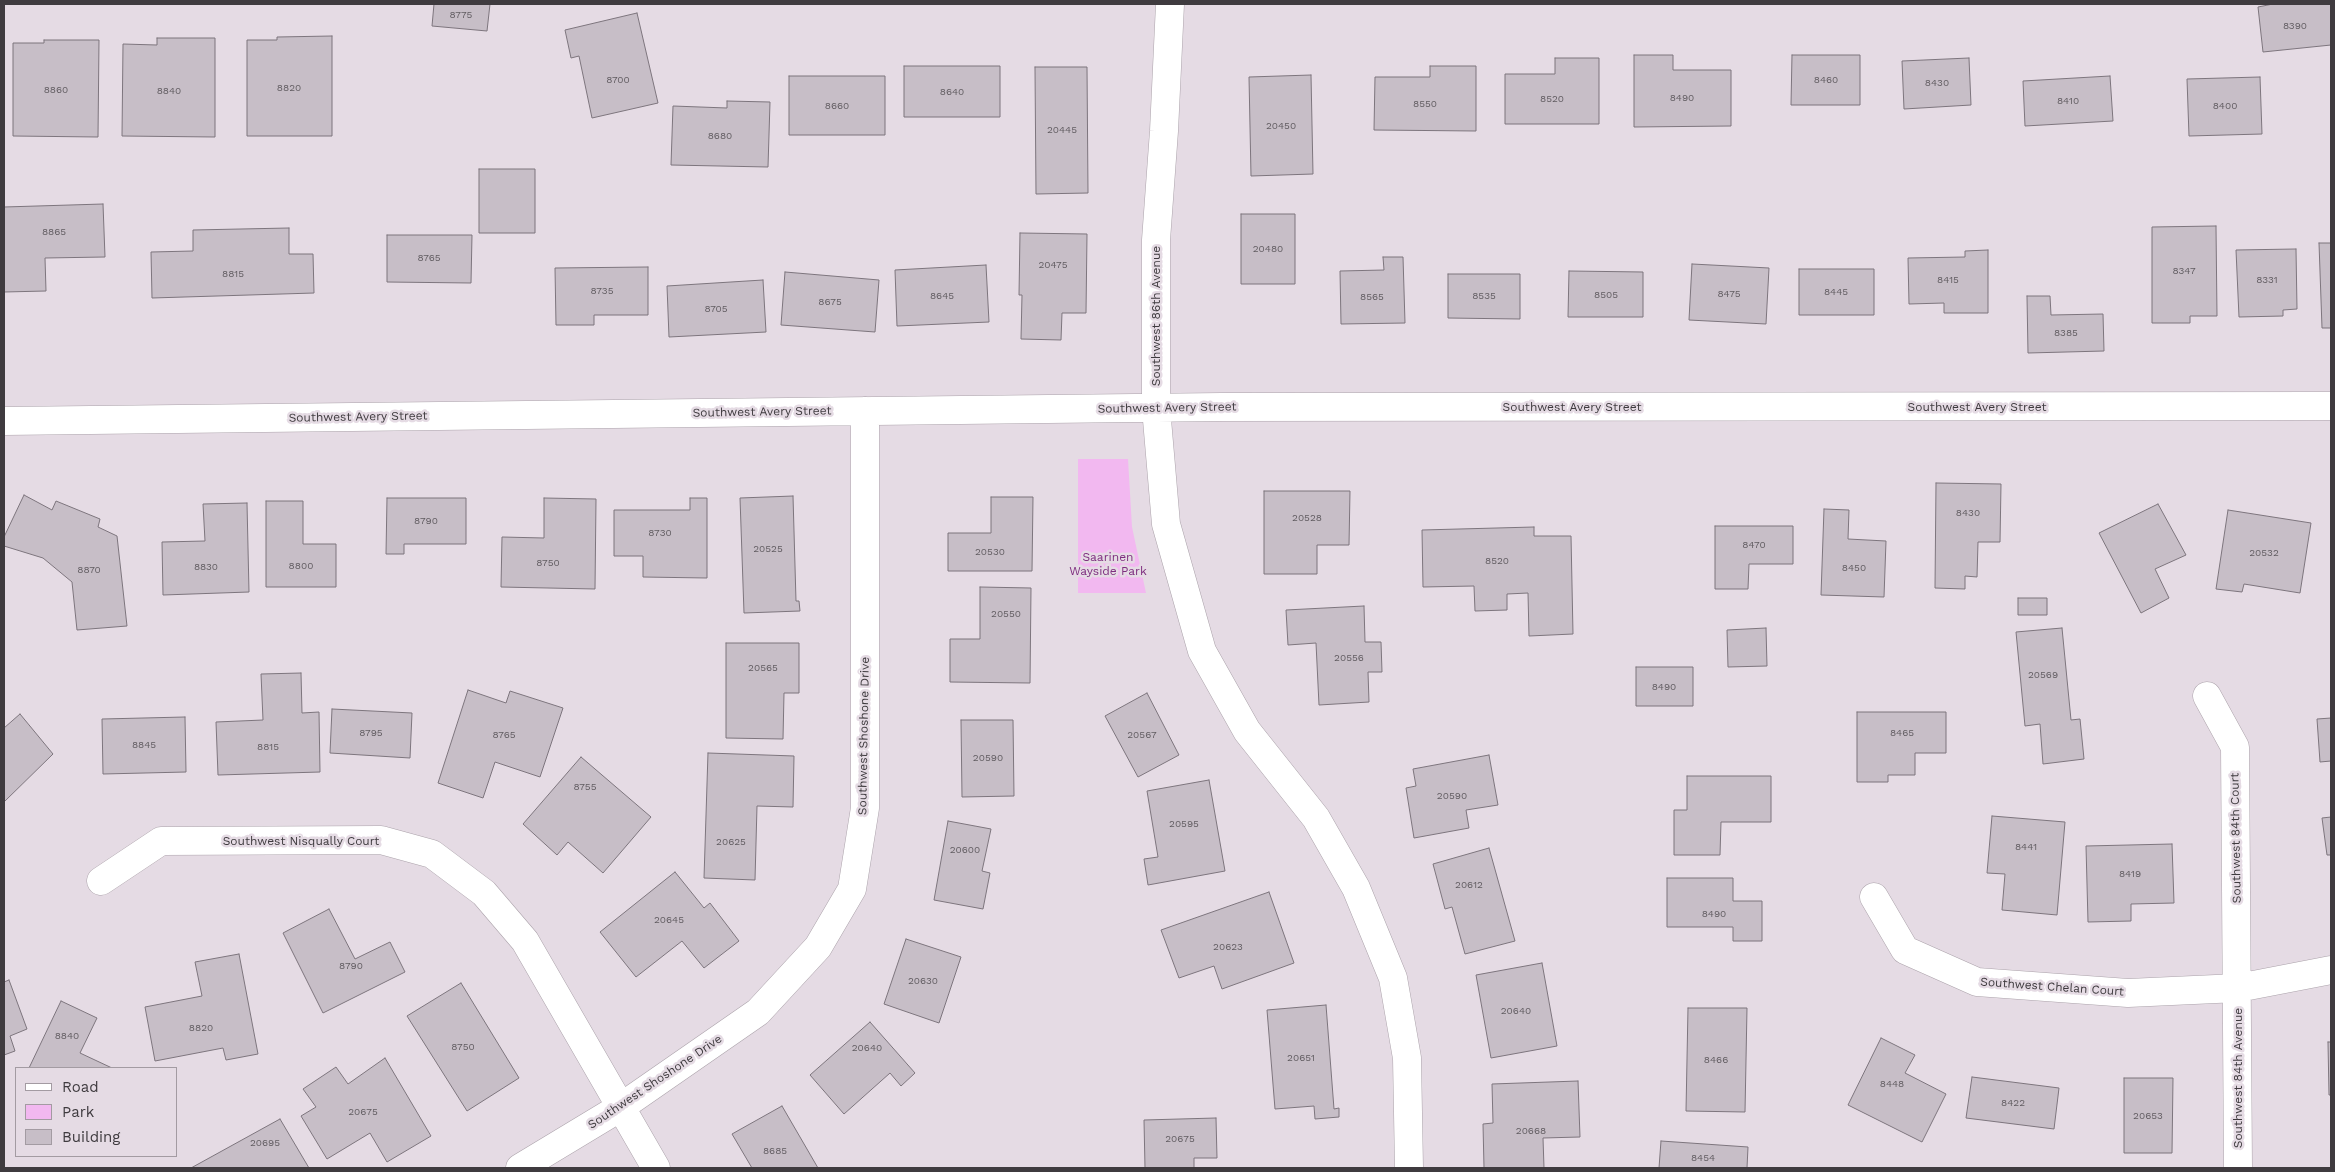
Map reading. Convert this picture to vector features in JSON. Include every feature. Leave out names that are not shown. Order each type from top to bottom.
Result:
[{"type":"street","name":"Southwest 86th Avenue","points":[[1170,4],[1164,131],[1156,240],[1156,408],[1166,524],[1202,651],[1247,731],[1316,818],[1343,864],[1356,888],[1393,978],[1407,1058],[1409,1168]]},
{"type":"street","name":"Southwest Avery Street","points":[[4,421],[1156,408],[2331,406]]},
{"type":"street","name":"Southwest Shoshone Drive","points":[[520,1168],[621,1106],[758,1012],[818,947],[852,889],[866,808],[866,411]]},
{"type":"street","name":"Southwest 84th Court","points":[[2207,696],[2235,747],[2238,988]]},
{"type":"street","name":"Southwest Nisqually Court","points":[[101,881],[161,841],[380,840],[432,854],[484,893],[525,941],[656,1168]]},
{"type":"street","name":"Southwest Chelan Court","points":[[1874,897],[1904,950],[1977,982],[2128,993],[2238,988],[2331,970]]},
{"type":"street","name":"Southwest 84th Avenue","points":[[2238,988],[2238,1168]]},
{"type":"green space","name":"Saarinen Wayside Park","points":[[1078,459],[1128,459],[1132,527],[1146,593],[1078,593]]},
{"type":"building","points":[[434,4],[490,4],[487,31],[432,26]]},
{"type":"building","points":[[2273,4],[2331,4],[2331,45],[2263,52],[2258,7]]},
{"type":"building","points":[[637,13],[658,103],[592,118],[579,56],[571,58],[565,30]]},
{"type":"building","points":[[332,36],[332,136],[247,136],[247,40],[277,40],[277,37]]},
{"type":"building","points":[[157,38],[215,38],[215,137],[122,136],[123,44],[157,45]]},
{"type":"building","points":[[44,40],[99,40],[98,137],[13,136],[13,43],[44,43]]},
{"type":"building","points":[[1634,55],[1673,55],[1673,70],[1731,70],[1731,126],[1634,127]]},
{"type":"building","points":[[1792,55],[1860,55],[1860,105],[1791,105]]},
{"type":"building","points":[[1555,58],[1599,58],[1599,124],[1505,124],[1505,74],[1555,74]]},
{"type":"building","points":[[1969,58],[1971,105],[1904,109],[1902,61]]},
{"type":"building","points":[[904,66],[1000,66],[1000,117],[904,117]]},
{"type":"building","points":[[1430,66],[1476,66],[1476,131],[1374,130],[1375,77],[1430,77]]},
{"type":"building","points":[[1035,67],[1087,67],[1088,193],[1036,194]]},
{"type":"building","points":[[1311,75],[1313,174],[1251,176],[1249,77]]},
{"type":"building","points":[[789,76],[885,76],[885,135],[789,135]]},
{"type":"building","points":[[2110,76],[2113,121],[2025,126],[2023,81]]},
{"type":"building","points":[[2260,77],[2262,134],[2189,136],[2187,79]]},
{"type":"building","points":[[727,101],[770,102],[768,167],[671,165],[673,106],[727,108]]},
{"type":"building","points":[[479,169],[535,169],[535,233],[479,233]]},
{"type":"building","points":[[103,204],[105,257],[45,258],[46,291],[4,292],[4,207]]},
{"type":"building","points":[[1241,214],[1295,214],[1295,284],[1241,284]]},
{"type":"building","points":[[2216,226],[2217,316],[2190,316],[2190,323],[2152,323],[2152,227]]},
{"type":"building","points":[[289,228],[289,254],[313,254],[314,293],[152,298],[151,252],[193,251],[193,230]]},
{"type":"building","points":[[1020,233],[1087,234],[1086,313],[1062,313],[1061,340],[1021,339],[1022,295],[1019,295]]},
{"type":"building","points":[[387,235],[472,235],[471,283],[387,282]]},
{"type":"building","points":[[2319,243],[2331,243],[2331,328],[2322,328]]},
{"type":"building","points":[[2296,249],[2297,309],[2283,310],[2283,316],[2239,317],[2236,250]]},
{"type":"building","points":[[1988,250],[1988,313],[1944,313],[1944,303],[1909,304],[1908,258],[1965,257],[1965,251]]},
{"type":"building","points":[[1383,257],[1403,257],[1405,323],[1341,324],[1340,271],[1384,270]]},
{"type":"building","points":[[1692,264],[1769,268],[1766,324],[1689,320]]},
{"type":"building","points":[[986,265],[989,322],[897,326],[895,270]]},
{"type":"building","points":[[648,267],[648,315],[594,315],[594,325],[556,325],[555,268]]},
{"type":"building","points":[[1799,269],[1874,269],[1874,315],[1799,315]]},
{"type":"building","points":[[1569,271],[1643,272],[1643,317],[1568,317]]},
{"type":"building","points":[[785,272],[879,280],[875,332],[781,325]]},
{"type":"building","points":[[1448,274],[1520,274],[1520,319],[1448,318]]},
{"type":"building","points":[[763,280],[766,332],[669,337],[667,286]]},
{"type":"building","points":[[2027,296],[2050,296],[2051,315],[2103,314],[2104,351],[2028,353]]},
{"type":"building","points":[[1936,483],[2001,484],[2000,542],[1978,542],[1977,577],[1965,576],[1965,589],[1935,588]]},
{"type":"building","points":[[1264,491],[1350,491],[1349,545],[1317,545],[1317,574],[1264,574]]},
{"type":"building","points":[[24,495],[52,510],[56,501],[100,519],[98,527],[117,536],[127,626],[77,630],[72,582],[43,558],[4,546],[4,537]]},
{"type":"building","points":[[793,496],[796,601],[799,601],[800,611],[744,613],[740,498]]},
{"type":"building","points":[[991,497],[1033,497],[1032,571],[948,571],[948,533],[991,533]]},
{"type":"building","points":[[387,498],[466,498],[466,544],[404,544],[404,554],[386,554]]},
{"type":"building","points":[[544,498],[596,499],[595,589],[501,587],[502,537],[544,538]]},
{"type":"building","points":[[690,498],[707,498],[707,578],[643,577],[643,556],[614,556],[614,510],[690,510]]},
{"type":"building","points":[[266,501],[303,501],[303,544],[336,544],[336,587],[266,587]]},
{"type":"building","points":[[247,503],[249,592],[163,595],[162,542],[205,541],[203,504]]},
{"type":"building","points":[[2158,504],[2186,555],[2155,569],[2169,598],[2141,613],[2099,533]]},
{"type":"building","points":[[1824,509],[1849,510],[1848,539],[1886,541],[1884,597],[1821,595]]},
{"type":"building","points":[[2228,510],[2311,523],[2300,593],[2244,584],[2242,592],[2216,589]]},
{"type":"building","points":[[1715,526],[1793,526],[1793,564],[1749,564],[1748,589],[1715,589]]},
{"type":"building","points":[[1534,527],[1534,536],[1571,536],[1573,634],[1529,636],[1528,593],[1507,594],[1507,610],[1475,611],[1474,586],[1423,587],[1422,530]]},
{"type":"building","points":[[980,587],[1031,588],[1030,683],[950,682],[950,639],[980,639]]},
{"type":"building","points":[[2018,598],[2047,598],[2047,615],[2018,615]]},
{"type":"building","points":[[1364,606],[1365,642],[1381,642],[1382,672],[1368,672],[1369,702],[1319,705],[1316,643],[1288,645],[1286,610]]},
{"type":"building","points":[[1766,628],[1767,666],[1728,667],[1727,630]]},
{"type":"building","points":[[2062,628],[2071,720],[2080,719],[2084,759],[2043,764],[2040,724],[2025,726],[2016,632]]},
{"type":"building","points":[[726,643],[799,643],[799,693],[784,693],[783,739],[726,738]]},
{"type":"building","points":[[1636,667],[1693,667],[1693,706],[1636,706]]},
{"type":"building","points":[[301,673],[302,713],[319,712],[320,772],[218,775],[216,722],[263,720],[261,674]]},
{"type":"building","points":[[468,690],[506,703],[510,691],[563,708],[540,777],[495,762],[483,798],[438,783]]},
{"type":"building","points":[[1147,693],[1179,755],[1138,777],[1105,716]]},
{"type":"building","points":[[332,709],[412,713],[410,758],[330,753]]},
{"type":"building","points":[[1857,712],[1946,712],[1946,753],[1915,753],[1915,775],[1888,775],[1888,782],[1857,782]]},
{"type":"building","points":[[20,714],[53,754],[4,802],[4,728]]},
{"type":"building","points":[[185,717],[186,772],[103,774],[102,719]]},
{"type":"building","points":[[2331,718],[2331,761],[2320,762],[2317,719]]},
{"type":"building","points":[[961,720],[1013,720],[1014,796],[962,797]]},
{"type":"building","points":[[708,753],[794,756],[793,807],[757,806],[755,880],[704,878]]},
{"type":"building","points":[[1489,755],[1498,805],[1466,810],[1469,828],[1414,838],[1406,788],[1416,786],[1413,769]]},
{"type":"building","points":[[581,757],[651,817],[603,873],[568,842],[557,855],[523,824]]},
{"type":"building","points":[[1687,776],[1771,776],[1771,822],[1721,822],[1720,855],[1674,855],[1674,810],[1687,810]]},
{"type":"building","points":[[1209,780],[1225,871],[1148,885],[1144,859],[1158,857],[1147,791]]},
{"type":"building","points":[[1992,816],[2065,822],[2057,915],[2002,910],[2005,874],[1987,873]]},
{"type":"building","points":[[2331,817],[2331,855],[2327,855],[2322,818]]},
{"type":"building","points":[[948,821],[991,829],[982,871],[990,873],[983,909],[934,900]]},
{"type":"building","points":[[2172,844],[2174,903],[2131,904],[2131,921],[2088,922],[2086,846]]},
{"type":"building","points":[[1489,848],[1515,941],[1465,954],[1452,907],[1445,909],[1433,864]]},
{"type":"building","points":[[675,872],[704,908],[710,903],[739,941],[704,968],[682,941],[636,977],[600,932]]},
{"type":"building","points":[[1667,878],[1733,878],[1733,901],[1762,901],[1762,941],[1733,941],[1733,927],[1667,927]]},
{"type":"building","points":[[1269,892],[1294,963],[1222,989],[1214,966],[1179,978],[1161,930]]},
{"type":"building","points":[[329,909],[355,959],[390,942],[405,972],[323,1013],[283,933]]},
{"type":"building","points":[[906,939],[961,957],[939,1023],[884,1004]]},
{"type":"building","points":[[239,954],[258,1054],[226,1060],[223,1048],[155,1061],[145,1007],[202,996],[195,962]]},
{"type":"building","points":[[1542,963],[1557,1046],[1491,1058],[1476,975]]},
{"type":"building","points":[[9,980],[27,1029],[10,1036],[15,1051],[4,1055],[4,982]]},
{"type":"building","points":[[461,983],[519,1078],[467,1111],[407,1016]]},
{"type":"building","points":[[61,1001],[97,1018],[80,1053],[110,1067],[29,1067]]},
{"type":"building","points":[[1326,1005],[1334,1109],[1339,1108],[1339,1117],[1315,1119],[1314,1106],[1275,1109],[1267,1010]]},
{"type":"building","points":[[1688,1008],[1747,1008],[1745,1112],[1686,1111]]},
{"type":"building","points":[[870,1022],[915,1073],[901,1086],[890,1073],[844,1114],[810,1075]]},
{"type":"building","points":[[1881,1038],[1915,1055],[1905,1073],[1946,1094],[1922,1142],[1848,1105]]},
{"type":"building","points":[[2328,1042],[2331,1042],[2331,1095],[2329,1095]]},
{"type":"building","points":[[385,1058],[431,1136],[387,1162],[370,1133],[327,1159],[301,1116],[316,1107],[303,1089],[336,1067],[348,1084]]},
{"type":"building","points":[[1972,1077],[2059,1088],[2054,1129],[1966,1118]]},
{"type":"building","points":[[2124,1078],[2173,1078],[2172,1153],[2124,1153]]},
{"type":"building","points":[[1578,1081],[1580,1137],[1543,1138],[1544,1168],[1484,1168],[1483,1124],[1493,1123],[1492,1084]]},
{"type":"building","points":[[782,1106],[818,1168],[752,1168],[732,1134]]},
{"type":"building","points":[[1216,1118],[1217,1158],[1194,1158],[1194,1168],[1145,1168],[1144,1120]]},
{"type":"building","points":[[280,1119],[309,1168],[191,1168]]},
{"type":"building","points":[[1661,1141],[1748,1147],[1747,1168],[1659,1168]]}]
